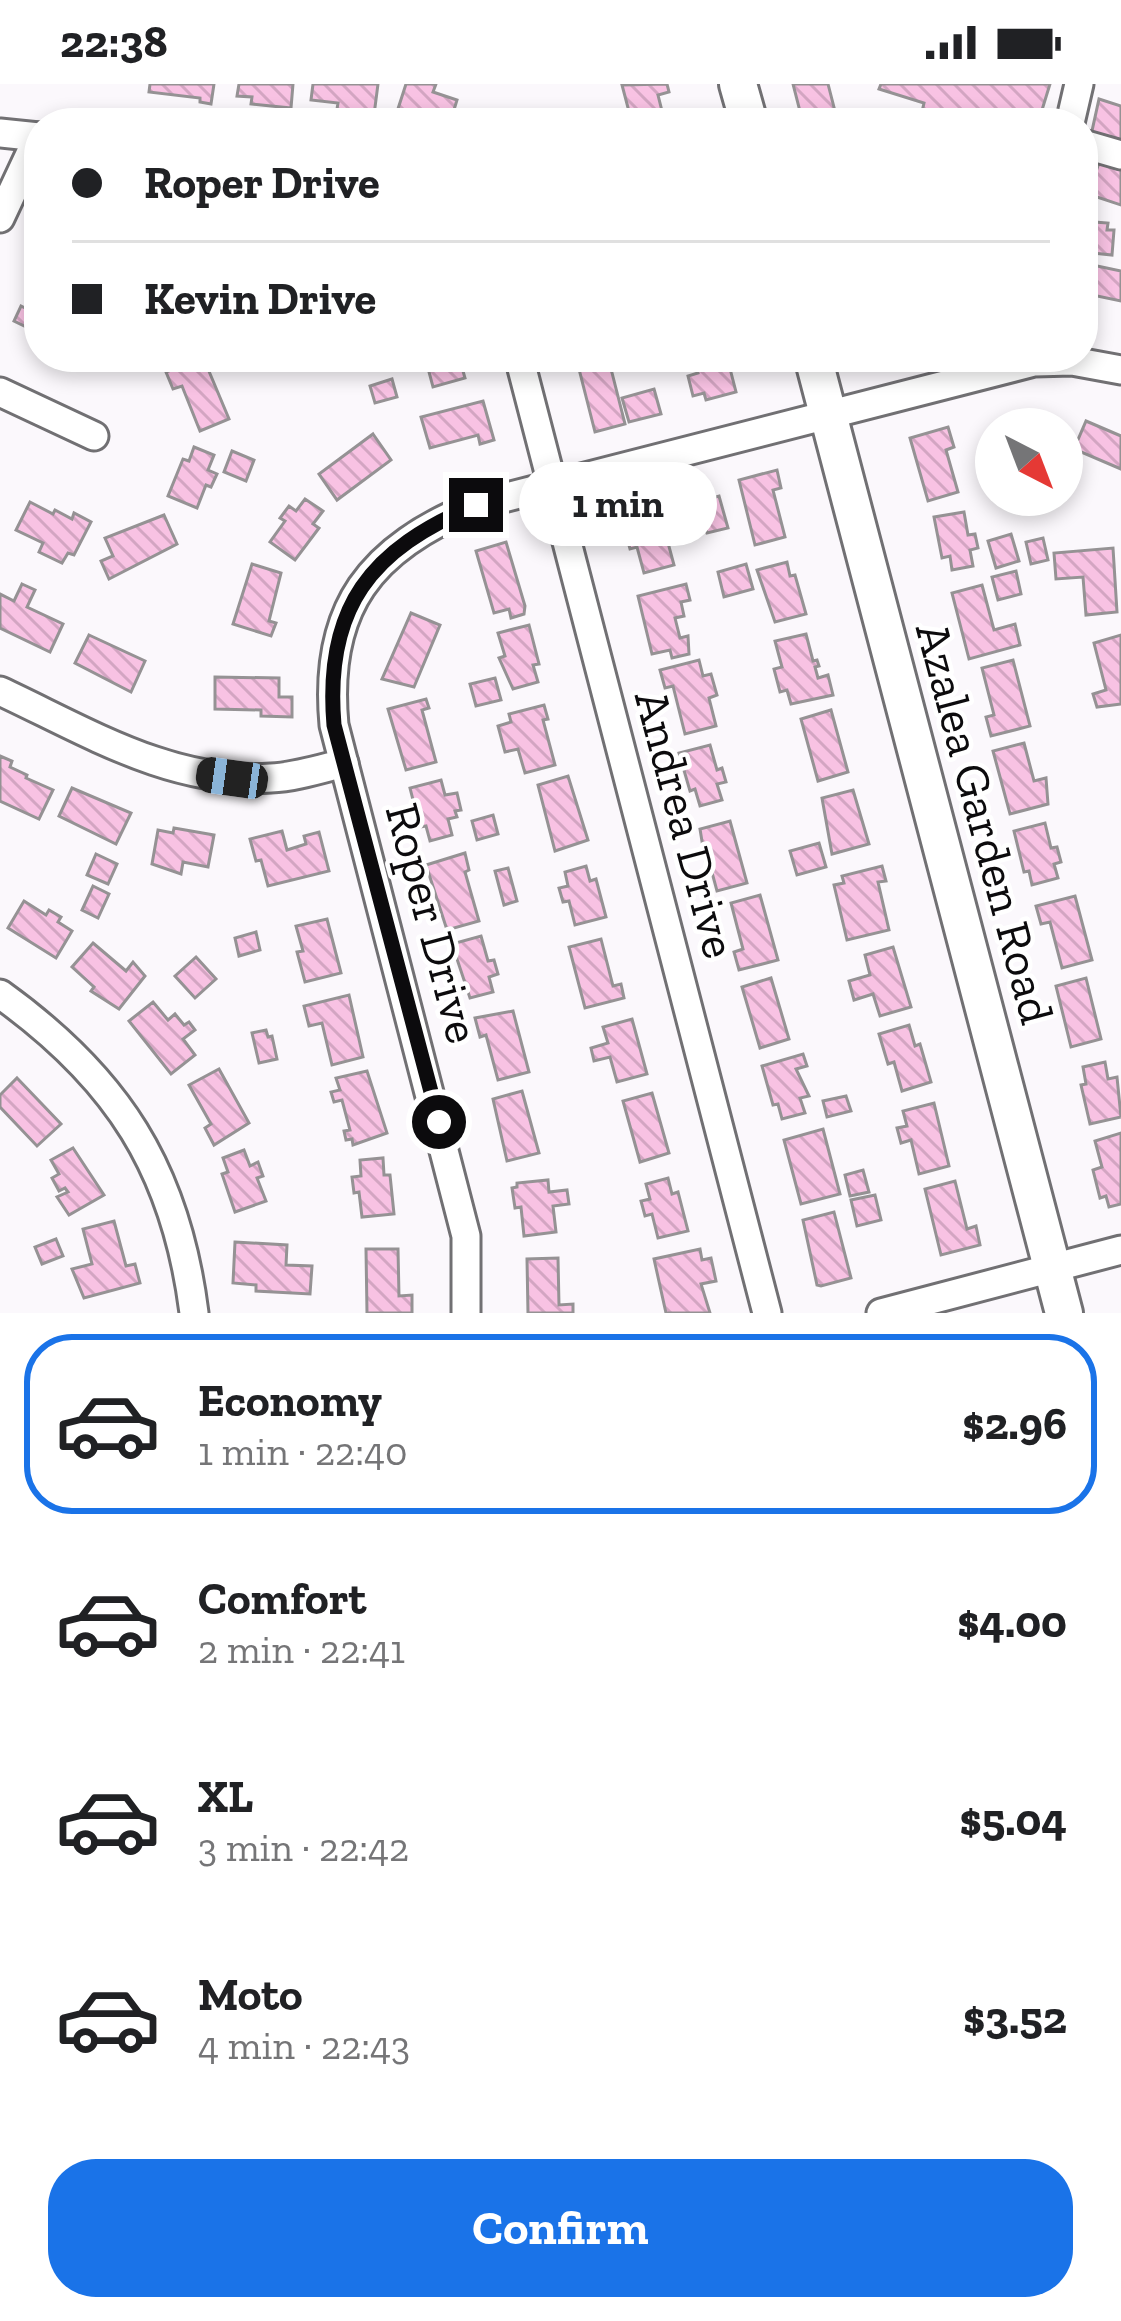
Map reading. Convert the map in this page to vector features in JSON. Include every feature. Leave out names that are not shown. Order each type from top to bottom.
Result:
[{"type":"main road","name":"Azalea Garden Road","points":[[817,372],[1064,1313]]},
{"type":"street","points":[[0,218],[24,168]]},
{"type":"street","name":"Andrea Drive","points":[[523,372],[767,1313]]},
{"type":"street","points":[[552,485],[993,372]]},
{"type":"street","points":[[0,392],[94,436]]},
{"type":"street","name":"Roper Drive","points":[[466,1313],[466,1236],[334,725],[333,671],[351,605],[379,564],[408,538],[476,505],[552,485]]},
{"type":"street","points":[[0,691],[152,762],[187,772],[272,778],[344,764]]},
{"type":"street","points":[[0,994],[69,1049],[110,1094],[136,1132],[179,1224],[194,1313]]},
{"type":"street","points":[[881,1313],[1121,1250]]},
{"type":"building","points":[[150,84],[214,84],[211,104],[200,98],[149,92]]},
{"type":"building","points":[[239,84],[293,84],[291,108],[251,104],[252,97],[237,96]]},
{"type":"building","points":[[313,84],[378,84],[375,108],[337,108],[338,103],[311,100]]},
{"type":"building","points":[[406,84],[436,84],[433,92],[457,100],[455,108],[398,108]]},
{"type":"building","points":[[667,84],[669,92],[658,95],[661,108],[628,108],[622,85]]},
{"type":"building","points":[[793,84],[828,84],[834,108],[799,108]]},
{"type":"building","points":[[881,84],[1050,84],[1043,108],[923,108],[924,103],[879,89]]},
{"type":"building","points":[[1099,99],[1121,106],[1121,150],[1098,143]]},
{"type":"building","points":[[1098,166],[1121,170],[1121,205],[1098,197]]},
{"type":"building","points":[[1098,222],[1108,223],[1107,230],[1114,230],[1112,255],[1098,254]]},
{"type":"building","points":[[1098,266],[1121,271],[1121,301],[1098,296]]},
{"type":"building","points":[[24,308],[24,326],[14,321]]},
{"type":"building","points":[[166,372],[209,372],[229,419],[200,431],[182,386],[173,389]]},
{"type":"building","points":[[429,372],[463,372],[465,378],[433,387]]},
{"type":"building","points":[[580,372],[612,372],[625,424],[595,432]]},
{"type":"building","points":[[731,372],[736,392],[706,400],[704,393],[693,396],[688,376]]},
{"type":"building","points":[[392,379],[397,397],[375,403],[370,386]]},
{"type":"building","points":[[654,389],[661,414],[629,422],[622,398]]},
{"type":"building","points":[[483,401],[494,440],[480,444],[478,435],[430,448],[421,417]]},
{"type":"building","points":[[1086,421],[1121,436],[1121,469],[1083,453]]},
{"type":"building","points":[[948,427],[954,447],[946,450],[958,492],[928,501],[910,438]]},
{"type":"building","points":[[373,434],[391,460],[337,500],[319,474]]},
{"type":"building","points":[[194,447],[214,455],[208,470],[217,474],[211,487],[206,485],[197,508],[168,496],[183,459],[189,461]]},
{"type":"building","points":[[232,451],[254,460],[246,481],[224,472]]},
{"type":"building","points":[[777,470],[781,488],[773,490],[785,537],[755,545],[739,480]]},
{"type":"building","points":[[687,496],[692,518],[671,523],[666,501]]},
{"type":"building","points":[[719,496],[728,528],[707,533],[698,502]]},
{"type":"building","points":[[305,499],[323,511],[313,524],[319,528],[295,560],[270,542],[289,506],[296,511]]},
{"type":"building","points":[[30,502],[53,514],[55,510],[72,519],[74,513],[91,522],[74,555],[68,553],[62,563],[39,552],[43,543],[16,530]]},
{"type":"building","points":[[657,502],[674,565],[644,573],[637,547],[630,549],[620,512]]},
{"type":"building","points":[[964,512],[968,535],[975,534],[978,548],[970,550],[973,566],[952,570],[950,556],[942,558],[934,517]]},
{"type":"building","points":[[164,515],[177,544],[109,579],[101,561],[113,556],[105,538]]},
{"type":"building","points":[[1011,534],[1019,561],[996,568],[988,541]]},
{"type":"building","points":[[1043,538],[1048,560],[1031,564],[1026,542]]},
{"type":"building","points":[[506,542],[525,606],[524,614],[511,618],[509,609],[494,613],[476,551]]},
{"type":"building","points":[[1113,548],[1117,612],[1086,615],[1083,577],[1056,579],[1054,553]]},
{"type":"building","points":[[787,562],[806,614],[775,622],[757,570]]},
{"type":"building","points":[[252,564],[281,573],[269,621],[276,623],[271,636],[233,624]]},
{"type":"building","points":[[746,564],[753,589],[724,597],[718,572]]},
{"type":"building","points":[[1016,571],[1021,594],[998,600],[992,577]]},
{"type":"building","points":[[22,584],[35,590],[27,607],[63,624],[50,652],[0,628],[0,594],[14,601]]},
{"type":"building","points":[[686,584],[690,600],[681,602],[684,616],[675,618],[680,638],[688,636],[689,654],[672,658],[670,650],[652,654],[638,596]]},
{"type":"building","points":[[982,585],[994,630],[1015,624],[1020,645],[969,659],[952,593]]},
{"type":"building","points":[[411,613],[440,625],[414,687],[382,679]]},
{"type":"building","points":[[529,625],[539,664],[533,665],[538,682],[513,689],[499,658],[505,656],[498,633]]},
{"type":"building","points":[[806,634],[813,661],[819,666],[815,667],[818,678],[828,675],[833,695],[791,704],[787,690],[780,692],[774,669],[782,667],[775,641]]},
{"type":"building","points":[[89,635],[145,661],[131,692],[75,663]]},
{"type":"building","points":[[1121,635],[1121,704],[1097,707],[1093,694],[1106,690],[1094,643]]},
{"type":"building","points":[[699,660],[703,676],[711,674],[717,695],[709,698],[716,726],[685,734],[673,686],[665,688],[660,670]]},
{"type":"building","points":[[1013,660],[1030,726],[991,736],[986,717],[994,715],[982,668]]},
{"type":"building","points":[[215,677],[279,678],[279,697],[292,697],[292,717],[261,716],[261,710],[215,709]]},
{"type":"building","points":[[495,678],[501,700],[476,706],[470,684]]},
{"type":"building","points":[[426,699],[429,708],[422,710],[436,762],[406,770],[388,709]]},
{"type":"building","points":[[544,705],[548,719],[543,720],[555,765],[525,773],[518,749],[505,752],[498,726],[511,722],[509,714]]},
{"type":"building","points":[[831,710],[848,772],[818,781],[801,719]]},
{"type":"building","points":[[1024,743],[1034,781],[1046,778],[1048,804],[1010,814],[993,751]]},
{"type":"building","points":[[710,745],[726,782],[717,784],[722,800],[700,806],[695,789],[690,791],[679,753]]},
{"type":"building","points":[[0,756],[12,761],[10,767],[26,778],[53,790],[39,819],[0,801]]},
{"type":"building","points":[[568,776],[588,840],[555,851],[538,785]]},
{"type":"building","points":[[441,780],[445,795],[457,793],[461,810],[448,819],[452,835],[430,841],[426,826],[420,827],[410,788]]},
{"type":"building","points":[[72,788],[131,813],[116,844],[59,816]]},
{"type":"building","points":[[853,790],[869,844],[832,854],[822,798]]},
{"type":"building","points":[[493,815],[498,834],[477,840],[472,821]]},
{"type":"building","points":[[730,821],[747,883],[717,891],[710,865],[706,866],[700,829]]},
{"type":"building","points":[[1045,823],[1051,848],[1057,847],[1061,862],[1054,864],[1058,878],[1032,885],[1014,831]]},
{"type":"building","points":[[174,828],[214,835],[208,867],[183,862],[181,874],[152,864],[158,830],[173,833]]},
{"type":"building","points":[[282,831],[287,850],[306,844],[304,836],[319,832],[329,871],[268,886],[250,839]]},
{"type":"building","points":[[819,843],[826,867],[797,875],[790,851]]},
{"type":"building","points":[[465,853],[469,870],[465,872],[479,921],[447,930],[426,865]]},
{"type":"building","points":[[96,854],[117,864],[108,884],[87,875]]},
{"type":"building","points":[[586,866],[590,881],[596,879],[606,917],[575,925],[569,901],[563,902],[559,888],[568,886],[565,872]]},
{"type":"building","points":[[882,866],[886,881],[878,882],[889,930],[847,940],[834,885],[844,883],[842,876]]},
{"type":"building","points":[[508,868],[517,901],[504,905],[495,871]]},
{"type":"building","points":[[93,886],[109,894],[98,918],[82,910]]},
{"type":"building","points":[[760,895],[778,960],[739,970],[734,952],[743,949],[731,903]]},
{"type":"building","points":[[1075,896],[1092,960],[1062,968],[1050,922],[1041,924],[1036,906]]},
{"type":"building","points":[[24,901],[46,915],[49,910],[61,917],[58,922],[72,931],[56,958],[8,928]]},
{"type":"building","points":[[327,919],[341,973],[305,982],[296,926]]},
{"type":"building","points":[[256,932],[260,950],[239,956],[235,938]]},
{"type":"building","points":[[481,936],[488,961],[494,960],[498,974],[489,977],[493,992],[470,998],[452,944]]},
{"type":"building","points":[[601,939],[613,986],[621,984],[624,998],[585,1008],[569,947]]},
{"type":"building","points":[[93,943],[126,971],[133,962],[145,976],[119,1009],[91,991],[94,987],[72,967]]},
{"type":"building","points":[[893,947],[911,1007],[880,1016],[873,994],[854,1000],[849,981],[870,975],[865,955]]},
{"type":"building","points":[[196,957],[216,979],[195,998],[175,976]]},
{"type":"building","points":[[771,978],[789,1039],[760,1048],[742,987]]},
{"type":"building","points":[[1086,978],[1101,1039],[1071,1047],[1056,986]]},
{"type":"building","points":[[349,995],[363,1057],[332,1065],[322,1023],[309,1026],[304,1006]]},
{"type":"building","points":[[153,1002],[168,1020],[175,1014],[195,1030],[183,1039],[195,1055],[171,1074],[129,1021]]},
{"type":"building","points":[[513,1011],[529,1072],[498,1080],[486,1035],[480,1037],[475,1018]]},
{"type":"building","points":[[632,1019],[647,1074],[617,1082],[610,1057],[594,1061],[591,1048],[608,1043],[603,1027]]},
{"type":"building","points":[[909,1025],[931,1082],[902,1091],[879,1034]]},
{"type":"building","points":[[266,1030],[277,1059],[259,1063],[252,1033]]},
{"type":"building","points":[[803,1054],[807,1066],[796,1069],[809,1096],[800,1098],[805,1113],[782,1119],[762,1066]]},
{"type":"building","points":[[1105,1062],[1108,1079],[1117,1077],[1121,1117],[1090,1124],[1081,1085],[1086,1084],[1083,1067]]},
{"type":"building","points":[[219,1069],[249,1123],[214,1145],[205,1128],[211,1124],[189,1085]]},
{"type":"building","points":[[367,1071],[387,1133],[353,1145],[352,1139],[346,1140],[344,1131],[350,1130],[342,1100],[334,1102],[331,1092],[340,1090],[336,1078]]},
{"type":"building","points":[[17,1078],[61,1124],[37,1146],[0,1107],[0,1095]]},
{"type":"building","points":[[522,1091],[539,1153],[507,1161],[493,1099]]},
{"type":"building","points":[[652,1093],[669,1153],[640,1162],[623,1101]]},
{"type":"building","points":[[846,1096],[851,1111],[827,1117],[823,1101]]},
{"type":"building","points":[[934,1103],[949,1166],[919,1174],[911,1140],[901,1143],[897,1128],[907,1126],[903,1111]]},
{"type":"building","points":[[823,1129],[840,1194],[801,1204],[784,1140]]},
{"type":"building","points":[[1121,1133],[1121,1204],[1109,1207],[1106,1196],[1100,1198],[1093,1170],[1102,1167],[1095,1141]]},
{"type":"building","points":[[73,1148],[104,1195],[69,1215],[57,1197],[68,1192],[65,1188],[59,1191],[52,1178],[59,1174],[51,1160]]},
{"type":"building","points":[[244,1150],[250,1166],[258,1162],[263,1176],[257,1178],[266,1201],[235,1212],[222,1174],[228,1172],[223,1158]]},
{"type":"building","points":[[383,1158],[394,1214],[362,1217],[352,1177],[361,1176],[360,1160]]},
{"type":"building","points":[[863,1170],[869,1192],[850,1196],[845,1175]]},
{"type":"building","points":[[668,1178],[672,1194],[678,1192],[688,1231],[658,1238],[652,1214],[645,1216],[641,1201],[650,1199],[646,1184]]},
{"type":"building","points":[[548,1180],[549,1192],[567,1190],[569,1204],[553,1206],[556,1232],[524,1236],[521,1207],[515,1208],[512,1188],[517,1183]]},
{"type":"building","points":[[955,1181],[967,1229],[976,1226],[980,1245],[941,1255],[925,1189]]},
{"type":"building","points":[[875,1195],[881,1220],[857,1226],[851,1200]]},
{"type":"building","points":[[834,1212],[851,1278],[821,1286],[803,1220]]},
{"type":"building","points":[[114,1221],[126,1266],[135,1264],[140,1283],[84,1298],[72,1269],[92,1264],[83,1229]]},
{"type":"building","points":[[56,1239],[63,1256],[42,1264],[35,1247]]},
{"type":"building","points":[[235,1242],[287,1245],[286,1265],[312,1266],[310,1294],[256,1291],[256,1285],[233,1283]]},
{"type":"building","points":[[366,1249],[398,1249],[399,1296],[412,1295],[412,1313],[367,1313]]},
{"type":"building","points":[[700,1249],[702,1260],[711,1258],[716,1281],[701,1284],[710,1313],[666,1313],[654,1259]]},
{"type":"building","points":[[558,1258],[559,1305],[573,1304],[573,1313],[528,1313],[527,1259]]},
{"type":"route","points":[[439,1122],[334,725],[333,671],[351,605],[384,558],[408,538],[476,505]]}]
